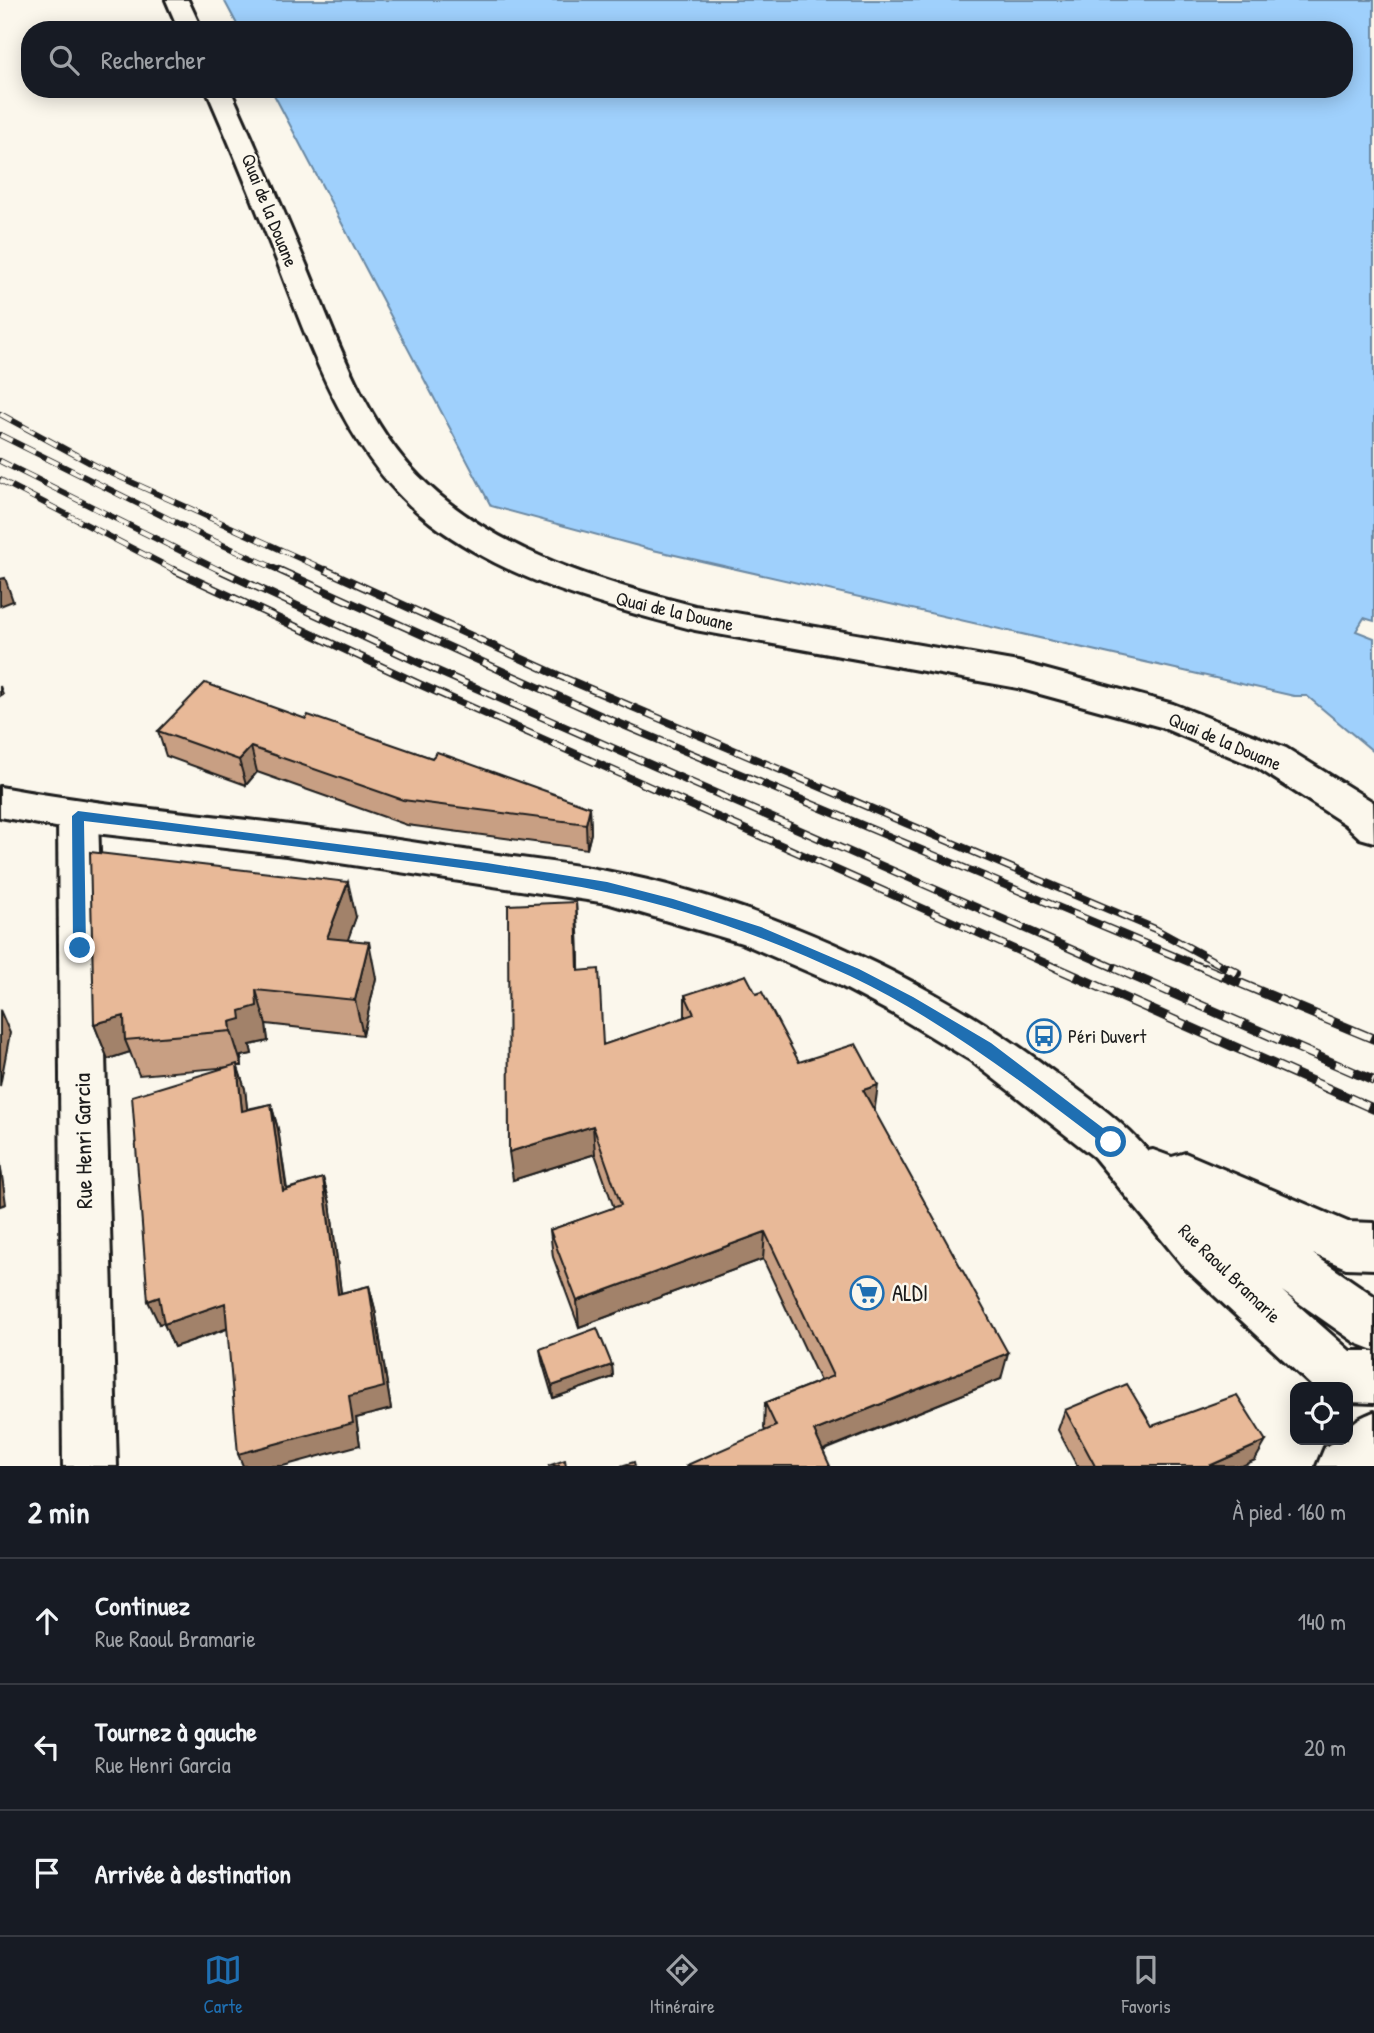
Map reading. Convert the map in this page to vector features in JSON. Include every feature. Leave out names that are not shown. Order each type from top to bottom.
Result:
[{"type":"street","points":[[177,0],[187,21]]},
{"type":"street","name":"Quai de la Douane","points":[[222,98],[245,147],[334,368],[379,449],[405,482],[441,515],[483,542],[601,593],[646,606],[695,618],[1018,675],[1174,717],[1272,758],[1359,813],[1374,827]]},
{"type":"street","name":"Rue Raoul Bramarie","points":[[0,802],[78,816],[487,867],[607,887],[673,904],[757,931],[854,972],[908,1000],[986,1047],[1111,1142],[1204,1253],[1339,1376],[1374,1377]]},
{"type":"street","name":"Rue Henri Garcia","points":[[78,816],[90,1466]]},
{"type":"street","points":[[1111,1142],[1346,1245],[1374,1245]]},
{"type":"street","points":[[1111,1142],[1374,1326]]},
{"type":"street","points":[[1344,1466],[1359,1459],[1374,1440]]},
{"type":"water","points":[[224,0],[1374,0],[1374,621],[1364,618],[1356,631],[1374,638],[1374,752],[1307,696],[1294,696],[653,550],[491,506],[276,98],[1353,98],[1353,21],[235,21]]},
{"type":"building","points":[[205,683],[306,719],[308,715],[432,758],[437,752],[590,807],[586,824],[403,800],[251,747],[239,760],[158,731]]},
{"type":"building","points":[[90,852],[348,882],[327,938],[369,942],[355,1000],[256,990],[257,1006],[240,1011],[241,1019],[230,1022],[231,1031],[125,1040],[124,1016],[94,1024]]},
{"type":"building","points":[[576,902],[578,971],[599,969],[603,1045],[694,1014],[685,995],[746,975],[756,994],[762,992],[799,1062],[856,1044],[878,1085],[863,1090],[1008,1353],[814,1431],[830,1466],[685,1466],[776,1426],[765,1403],[833,1376],[765,1232],[577,1301],[550,1230],[621,1205],[593,1126],[509,1152],[508,905]]},
{"type":"building","points":[[237,1064],[242,1111],[271,1104],[283,1191],[323,1178],[338,1294],[369,1286],[384,1387],[349,1396],[353,1423],[238,1454],[225,1303],[164,1324],[159,1297],[148,1301],[132,1096]]},
{"type":"building","points":[[597,1328],[612,1365],[552,1386],[540,1349]]},
{"type":"building","points":[[1127,1384],[1152,1426],[1237,1395],[1266,1441],[1209,1466],[1095,1466],[1065,1410]]},
{"type":"building","points":[[565,1460],[566,1466],[548,1466]]},
{"type":"railway","points":[[0,414],[98,467],[330,572]]},
{"type":"railway","points":[[0,435],[203,536],[283,572]]},
{"type":"railway","points":[[0,461],[223,572]]},
{"type":"railway","points":[[0,480],[175,571]]},
{"type":"railway","points":[[220,570],[435,670],[1119,970]]},
{"type":"railway","points":[[279,570],[604,717],[1208,970]]},
{"type":"railway","points":[[326,570],[562,677],[1155,929],[1230,970]]},
{"type":"railway","points":[[175,571],[419,684],[1061,970]]},
{"type":"railway","points":[[1057,968],[1374,1109]]},
{"type":"railway","points":[[1115,968],[1374,1081]]},
{"type":"railway","points":[[1204,968],[1374,1039]]},
{"type":"railway","points":[[1227,968],[1237,973]]},
{"type":"place","name":"Péri Duvert","points":[[1044,1036]]},
{"type":"place","name":"ALDI","points":[[867,1293]]},
{"type":"route","points":[[80,948],[78,816],[286,840],[487,867],[607,887],[673,904],[757,931],[854,972],[908,1000],[986,1047],[1111,1142]]}]
